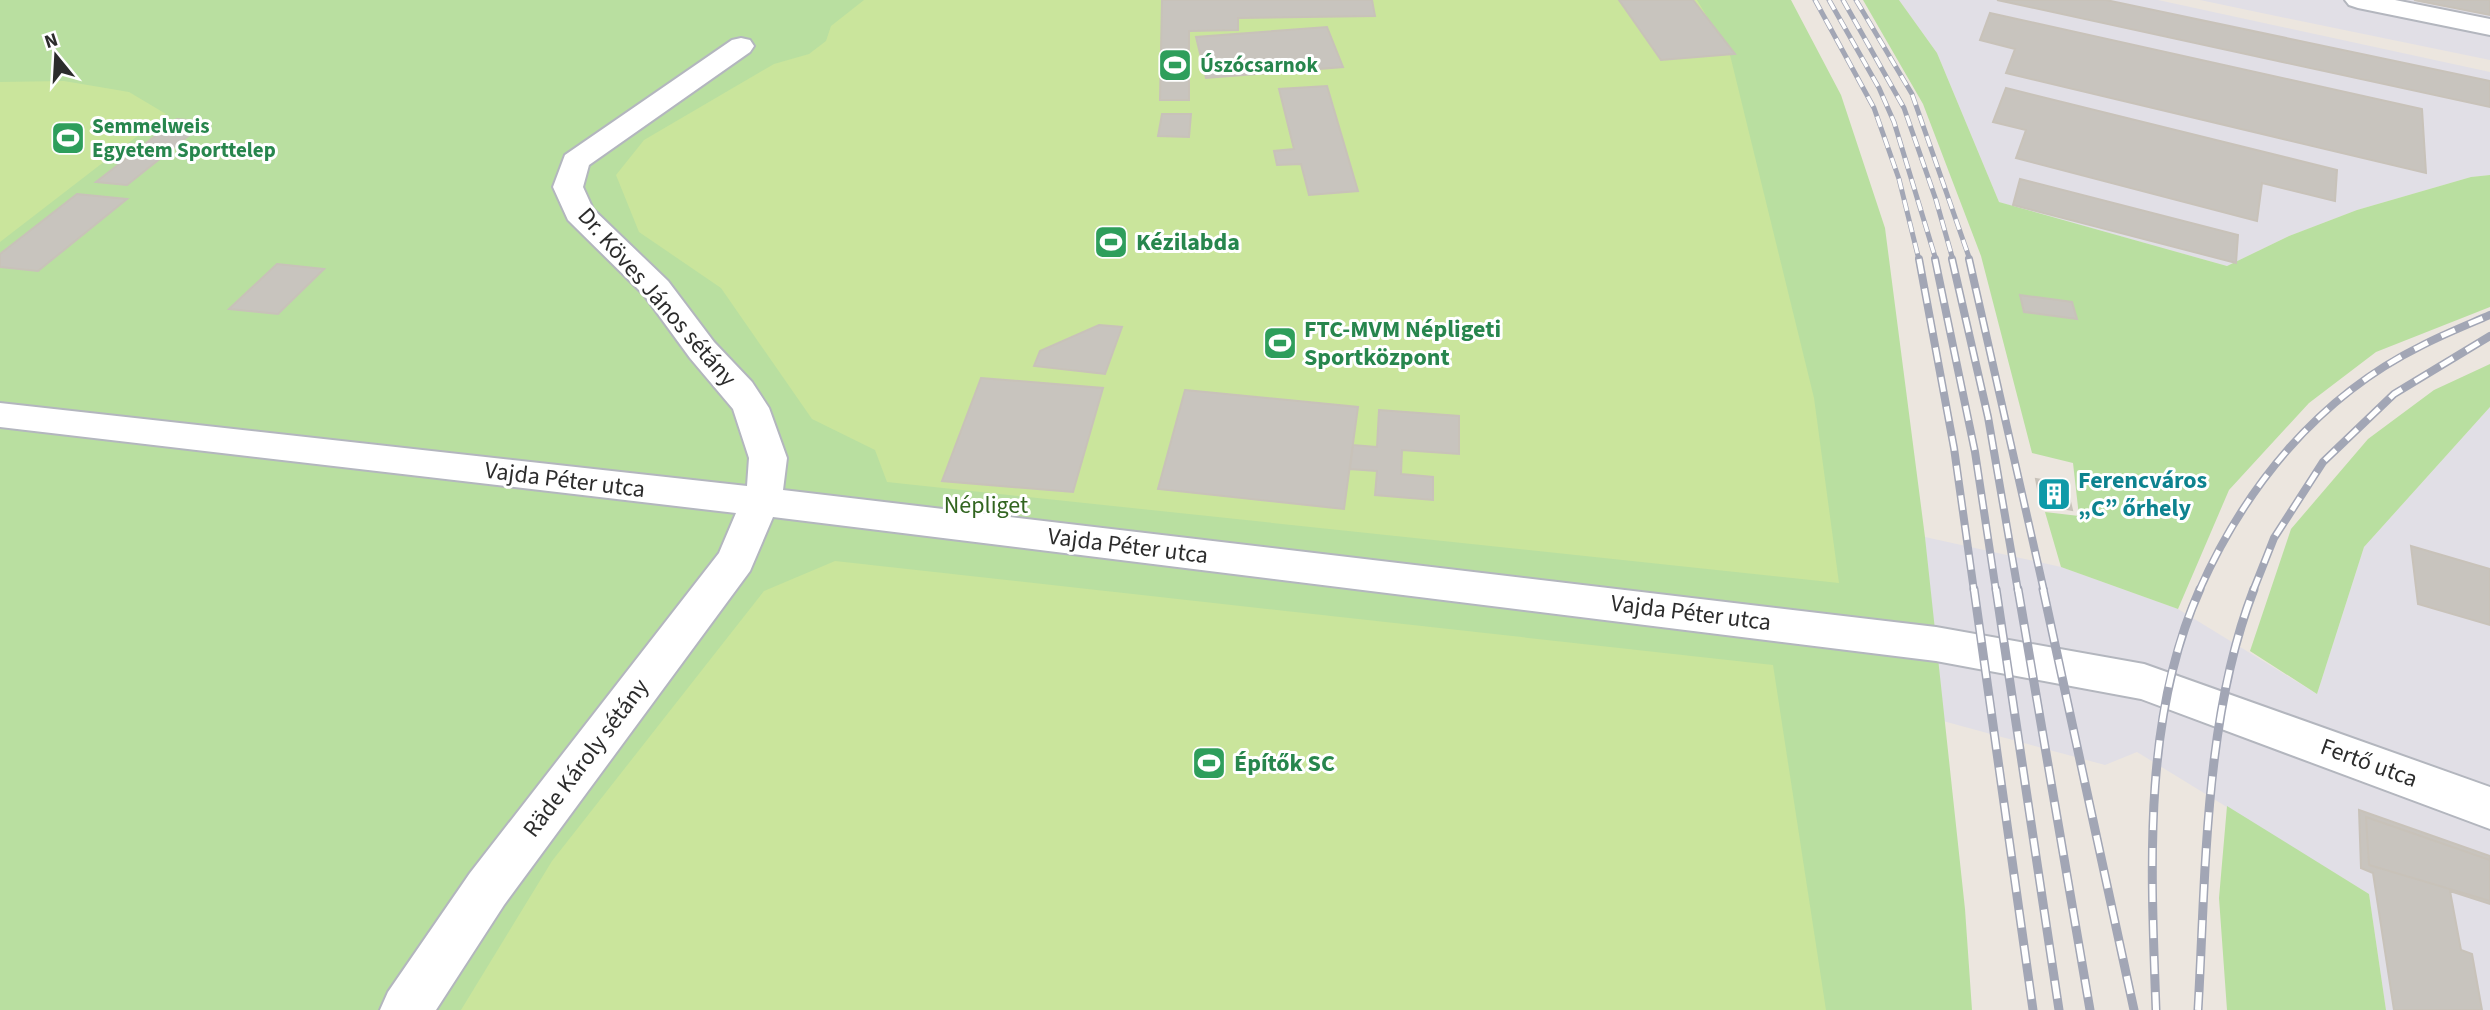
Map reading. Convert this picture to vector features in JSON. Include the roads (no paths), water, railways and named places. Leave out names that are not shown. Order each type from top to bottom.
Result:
[{"type":"street","points":[[2358,0],[2490,27]]},
{"type":"street","name":"Dr. Köves János sétány","points":[[741,46],[611,133],[575,161],[568,187],[579,213],[656,288],[702,350],[739,390],[751,408],[768,458],[769,474],[759,502]]},
{"type":"street","name":"Vajda Péter utca","points":[[0,415],[759,502],[1936,644],[2144,682],[2248,718]]},
{"type":"street","name":"Räde Károly sétány","points":[[405,1010],[487,889],[736,560],[759,502]]},
{"type":"street","name":"Fertő utca","points":[[2248,718],[2490,807]]},
{"type":"railway","points":[[1815,0],[1874,108],[1899,179],[1919,260]]},
{"type":"railway","points":[[1829,0],[1879,88],[1894,122],[1936,260]]},
{"type":"railway","points":[[1843,0],[1904,108],[1936,200],[1953,260]]},
{"type":"railway","points":[[1856,0],[1912,94],[1970,260]]},
{"type":"railway","points":[[1919,259],[1954,448],[1974,591]]},
{"type":"railway","points":[[1935,259],[1975,452],[1996,591]]},
{"type":"railway","points":[[1952,259],[1988,417],[2018,591]]},
{"type":"railway","points":[[1969,259],[2044,591]]},
{"type":"railway","points":[[2200,589],[2239,516],[2262,481],[2318,419],[2349,391],[2384,367],[2430,342],[2490,315]]},
{"type":"railway","points":[[2253,591],[2274,538],[2323,462],[2394,394],[2490,336]]},
{"type":"railway","points":[[1974,589],[2033,1010]]},
{"type":"railway","points":[[1996,589],[2059,1010]]},
{"type":"railway","points":[[2018,589],[2090,1010]]},
{"type":"railway","points":[[2043,589],[2134,1010]]},
{"type":"railway","points":[[2156,1010],[2152,850],[2159,743],[2168,690],[2181,639],[2200,589]]},
{"type":"railway","points":[[2198,1010],[2206,851],[2216,743],[2225,690],[2254,589]]},
{"type":"place","name":"Úszócsarnok","points":[[1175,65]]},
{"type":"place","name":"Semmelweis Egyetem Sporttelep","points":[[68,138]]},
{"type":"place","name":"Kézilabda","points":[[1111,242]]},
{"type":"place","name":"FTC-MVM Népligeti Sportközpont","points":[[1280,343]]},
{"type":"place","name":"Ferencváros „C” őrhely","points":[[2054,494]]},
{"type":"place","name":"Építők SC","points":[[1209,763]]},
{"type":"park label","name":"Népliget","points":[[986,505]]}]
